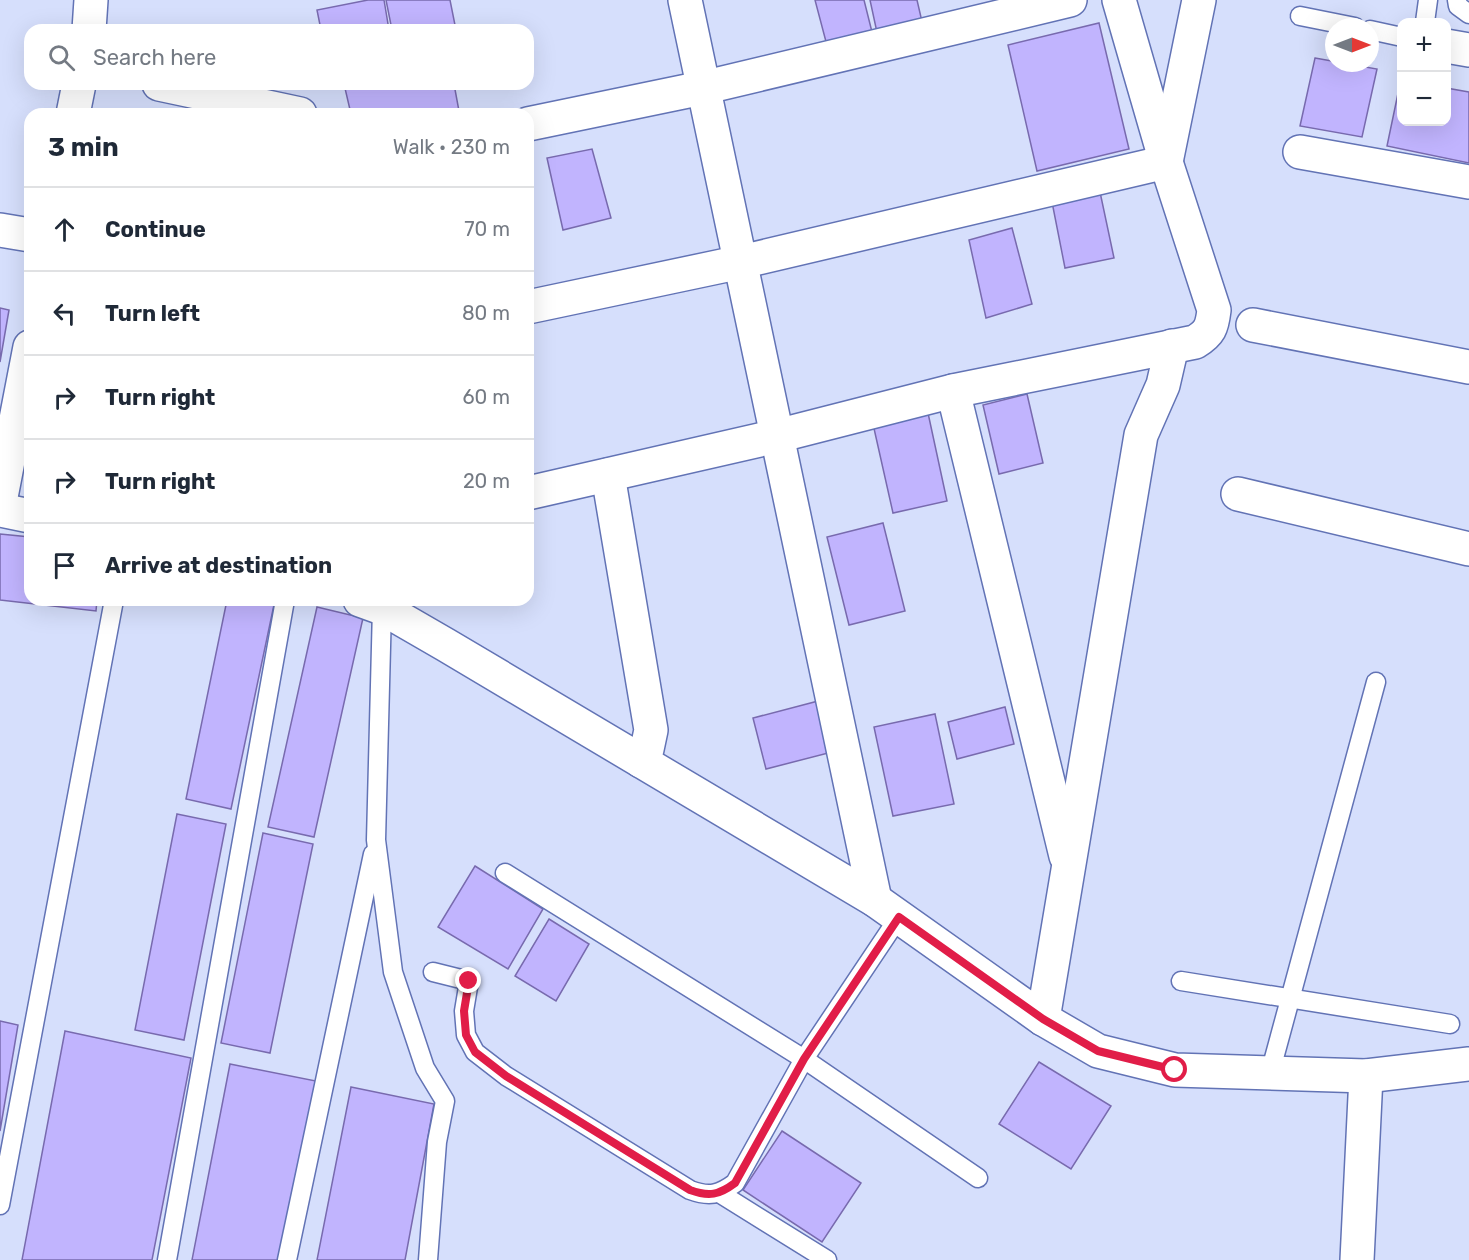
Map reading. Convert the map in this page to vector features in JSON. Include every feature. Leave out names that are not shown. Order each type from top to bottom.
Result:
[{"type":"street","points":[[89,24],[91,0]]},
{"type":"street","points":[[685,0],[777,436],[887,909]]},
{"type":"street","points":[[534,123],[702,88],[1070,0]]},
{"type":"street","points":[[534,492],[777,436],[952,391],[1195,342],[1207,335],[1212,327],[1214,310],[1166,162],[1119,0]]},
{"type":"street","points":[[1166,162],[1199,0]]},
{"type":"street","points":[[1451,47],[1469,50]]},
{"type":"street","points":[[75,108],[78,90]]},
{"type":"street","points":[[187,90],[272,108]]},
{"type":"street","points":[[1300,152],[1469,182]]},
{"type":"street","points":[[534,306],[741,262],[1166,162]]},
{"type":"street","points":[[0,230],[24,234]]},
{"type":"street","points":[[1253,325],[1469,367]]},
{"type":"street","points":[[1043,1019],[1141,435],[1163,385],[1172,346]]},
{"type":"street","points":[[0,502],[24,372]]},
{"type":"street","points":[[952,391],[1069,869]]},
{"type":"street","points":[[608,475],[651,730],[647,749],[641,761]]},
{"type":"street","points":[[1238,494],[1469,549]]},
{"type":"street","points":[[0,510],[24,515]]},
{"type":"street","points":[[379,606],[887,909],[1043,1019],[1098,1051],[1175,1070],[1366,1076],[1469,1064]]},
{"type":"street","points":[[1357,1260],[1366,1076]]},
{"type":"lane","points":[[1426,18],[1428,0]]},
{"type":"lane","points":[[1457,0],[1458,6],[1469,14]]},
{"type":"lane","points":[[1300,16],[1325,21]]},
{"type":"lane","points":[[1379,32],[1397,35]]},
{"type":"lane","points":[[0,1205],[113,606]]},
{"type":"lane","points":[[167,1260],[284,606]]},
{"type":"lane","points":[[374,606],[376,840],[393,972],[425,1068],[445,1101],[437,1142],[428,1260]]},
{"type":"lane","points":[[1270,1073],[1376,682]]},
{"type":"lane","points":[[286,1260],[376,840]]},
{"type":"lane","points":[[504,873],[804,1059],[978,1178]]},
{"type":"lane","points":[[433,972],[469,981],[464,1011],[466,1035],[475,1052],[506,1076],[690,1190],[704,1195],[721,1194],[735,1183],[887,909]]},
{"type":"lane","points":[[1181,981],[1450,1024]]},
{"type":"lane","points":[[721,1194],[827,1260]]},
{"type":"building","points":[[368,0],[384,0],[388,24],[320,24],[317,10]]},
{"type":"building","points":[[386,0],[450,0],[455,24],[391,24]]},
{"type":"building","points":[[815,0],[864,0],[874,40],[829,53]]},
{"type":"building","points":[[870,0],[917,0],[923,26],[878,37]]},
{"type":"building","points":[[1099,23],[1129,149],[1037,171],[1008,45]]},
{"type":"building","points":[[1315,58],[1325,60],[1325,72],[1376,72],[1362,137],[1300,126]]},
{"type":"building","points":[[1451,89],[1469,92],[1469,163],[1387,146],[1397,98],[1397,126],[1451,126]]},
{"type":"building","points":[[345,90],[455,90],[458,108],[350,108]]},
{"type":"building","points":[[592,149],[611,218],[563,230],[547,158]]},
{"type":"building","points":[[1100,192],[1114,258],[1065,268],[1052,202]]},
{"type":"building","points":[[1012,228],[1032,304],[986,318],[969,240]]},
{"type":"building","points":[[0,308],[9,310],[0,362]]},
{"type":"building","points":[[1027,394],[1043,463],[999,474],[983,405]]},
{"type":"building","points":[[928,413],[947,501],[893,513],[873,424]]},
{"type":"building","points":[[883,523],[905,611],[849,625],[827,537]]},
{"type":"building","points":[[0,534],[24,536],[24,603],[0,600]]},
{"type":"building","points":[[52,606],[96,606],[96,611]]},
{"type":"building","points":[[226,606],[274,606],[231,809],[186,799]]},
{"type":"building","points":[[317,607],[363,618],[314,837],[268,827]]},
{"type":"building","points":[[822,700],[836,751],[766,769],[753,718]]},
{"type":"building","points":[[1005,707],[1014,744],[957,759],[948,722]]},
{"type":"building","points":[[935,714],[954,804],[893,816],[874,727]]},
{"type":"building","points":[[177,814],[226,824],[184,1040],[135,1030]]},
{"type":"building","points":[[263,833],[313,844],[270,1053],[221,1043]]},
{"type":"building","points":[[475,866],[543,909],[508,969],[438,927]]},
{"type":"building","points":[[549,919],[589,944],[556,1001],[515,976]]},
{"type":"building","points":[[0,1021],[18,1025],[0,1131]]},
{"type":"building","points":[[65,1031],[191,1058],[152,1260],[22,1260]]},
{"type":"building","points":[[1039,1062],[1111,1106],[1071,1169],[999,1124]]},
{"type":"building","points":[[230,1064],[316,1081],[281,1260],[192,1260]]},
{"type":"building","points":[[351,1087],[434,1104],[405,1260],[317,1260]]},
{"type":"building","points":[[782,1131],[861,1183],[822,1242],[743,1190]]},
{"type":"route","points":[[469,981],[464,1011],[466,1035],[475,1052],[506,1076],[690,1190],[704,1195],[721,1194],[735,1183],[804,1059],[899,917],[1043,1019],[1098,1051],[1175,1070]]}]
